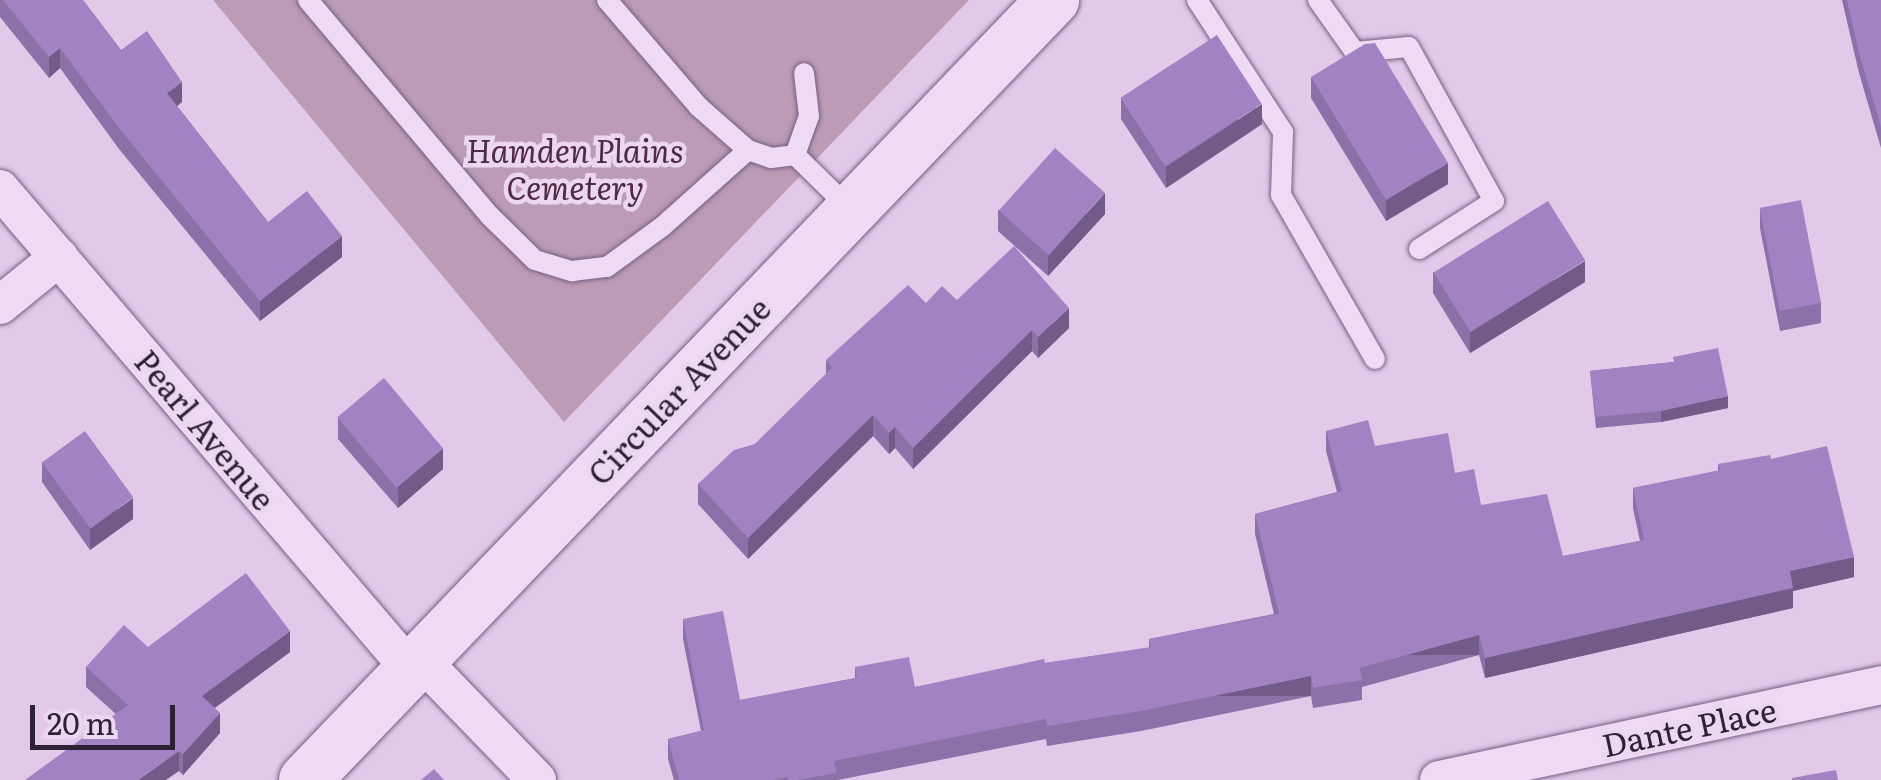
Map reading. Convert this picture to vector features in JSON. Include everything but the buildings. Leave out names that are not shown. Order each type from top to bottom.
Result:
[{"type":"main road","name":"Circular Avenue","points":[[305,780],[1053,0]]},
{"type":"street","name":"Pearl Avenue","points":[[0,189],[416,665],[537,780]]},
{"type":"street","points":[[0,306],[58,257]]},
{"type":"street","name":"Dante Place","points":[[1439,780],[1881,686]]},
{"type":"lane","points":[[308,0],[490,216],[535,260],[572,271],[607,267],[663,226],[748,150]]},
{"type":"lane","points":[[607,0],[699,106],[748,150],[771,158],[795,155]]},
{"type":"lane","points":[[1197,0],[1283,132],[1281,194],[1374,359]]},
{"type":"lane","points":[[1318,0],[1355,52],[1409,47],[1494,201],[1419,249]]},
{"type":"lane","points":[[795,155],[809,116],[804,73]]},
{"type":"lane","points":[[795,155],[851,210]]},
{"type":"green space","name":"Hamden Plains Cemetery","points":[[213,0],[969,0],[564,422]]}]
